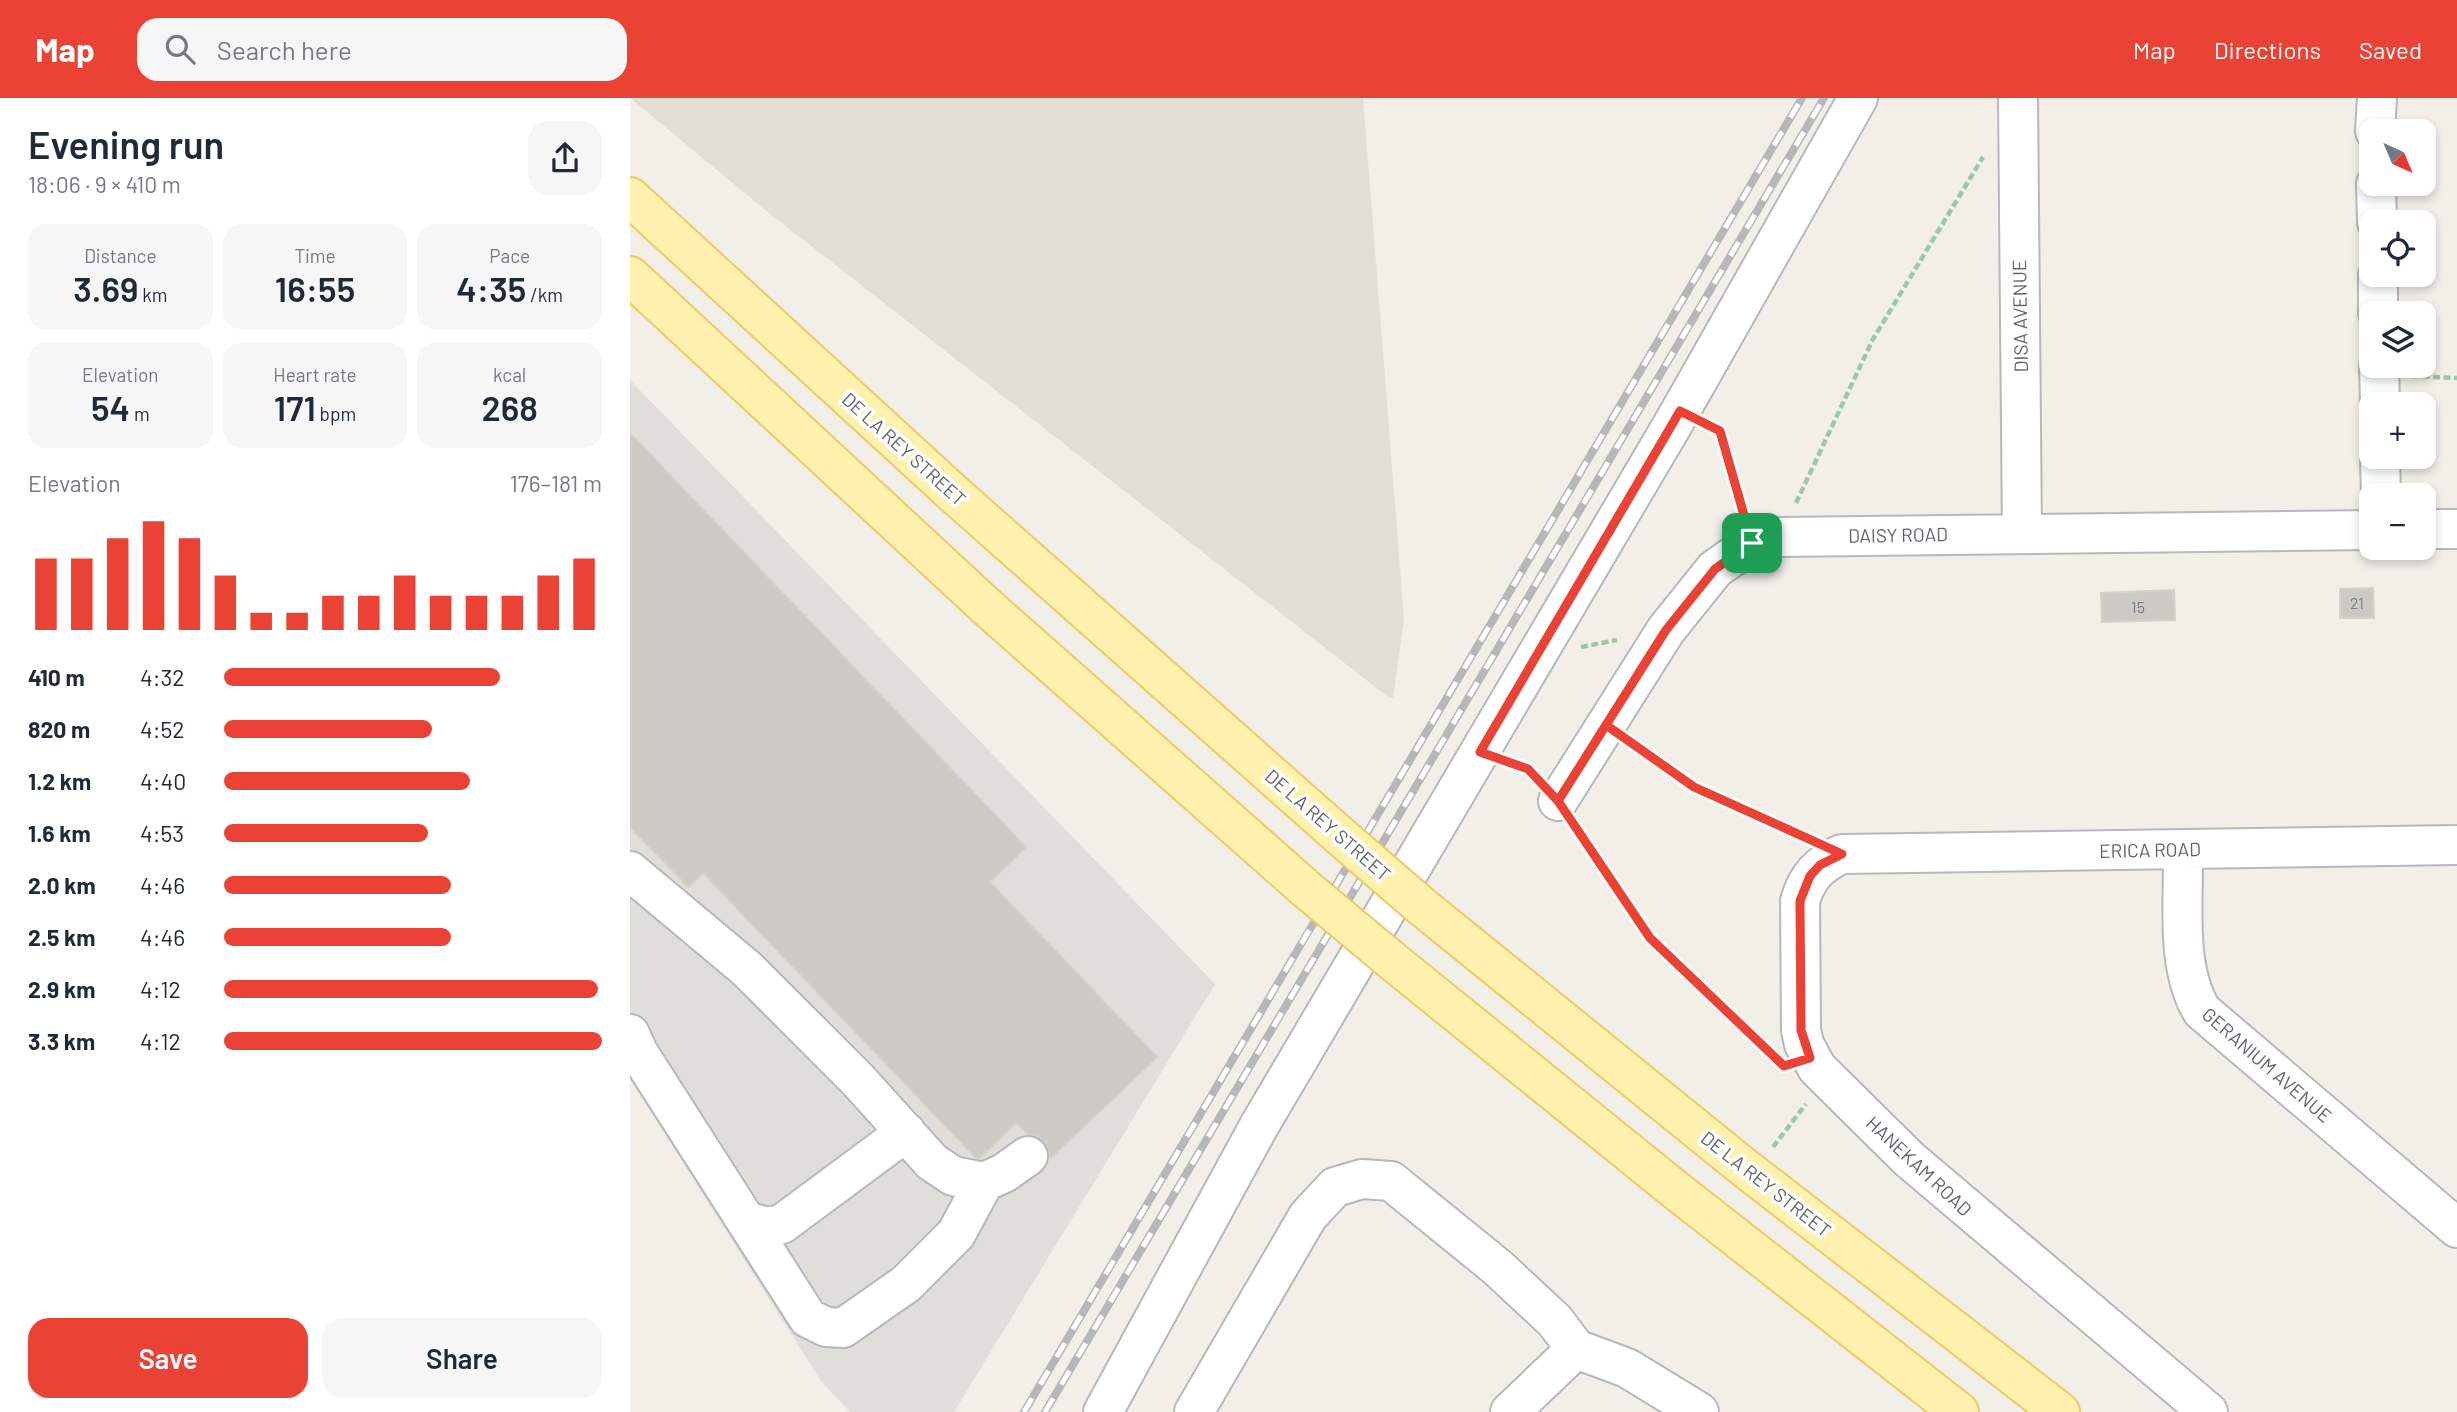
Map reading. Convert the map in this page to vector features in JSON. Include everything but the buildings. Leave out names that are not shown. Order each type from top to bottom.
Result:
[{"type":"main road","name":"DE LA REY STREET","points":[[630,197],[954,495],[1420,905],[1741,1165],[2060,1412]]},
{"type":"main road","points":[[630,276],[987,607],[1305,888],[1662,1180],[1959,1412]]},
{"type":"street","points":[[1103,1412],[1259,1126],[1680,411],[1858,98]]},
{"type":"street","name":"DISA AVENUE","points":[[2018,98],[2022,534]]},
{"type":"street","points":[[2376,119],[2377,98]]},
{"type":"street","points":[[2436,529],[2457,529]]},
{"type":"street","name":"DAISY ROAD","points":[[1766,540],[2359,530]]},
{"type":"street","points":[[1558,801],[1666,630],[1715,569],[1766,540]]},
{"type":"street","name":"ERICA ROAD","points":[[1842,854],[2457,845]]},
{"type":"street","name":"GERANIUM AVENUE","points":[[2183,850],[2185,963],[2193,997],[2203,1011],[2457,1228]]},
{"type":"street","name":"HANEKAM ROAD","points":[[1842,854],[1820,865],[1810,876],[1800,901],[1801,1030],[1810,1058],[1825,1077],[1909,1159],[2208,1412]]},
{"type":"street","points":[[630,871],[747,969],[858,1080],[932,1162],[954,1176],[984,1182],[1004,1173],[1028,1156]]},
{"type":"street","points":[[630,1034],[638,1052],[808,1318],[826,1327],[843,1328],[906,1284],[956,1234],[984,1182]]},
{"type":"street","points":[[746,1221],[767,1227],[782,1224],[906,1132]]},
{"type":"street","points":[[1194,1412],[1308,1216],[1335,1187],[1362,1179],[1391,1181],[1497,1267],[1555,1321],[1576,1349],[1627,1368],[1699,1412]]},
{"type":"street","points":[[1510,1412],[1576,1349]]},
{"type":"path","points":[[1766,540],[1873,339],[1987,149]]},
{"type":"path","points":[[2379,382],[2457,378]]},
{"type":"path","points":[[1680,411],[1720,431],[1766,540]]},
{"type":"path","points":[[1536,655],[1666,630]]},
{"type":"path","points":[[1606,725],[1694,787],[1842,854]]},
{"type":"path","points":[[1480,752],[1528,769],[1558,801],[1650,938],[1784,1066],[1810,1058]]},
{"type":"path","points":[[1773,1147],[1812,1096]]},
{"type":"shaded area","points":[[630,98],[1363,98],[1404,619],[1393,698],[1388,697],[769,213]]},
{"type":"shaded area","points":[[630,380],[1215,984],[954,1412],[850,1412],[821,1381],[630,1079]]},
{"type":"railway","points":[[1024,1412],[1802,98]]},
{"type":"railway","points":[[1045,1412],[1824,98]]},
{"type":"route","points":[[1752,543],[1715,569],[1666,630],[1558,801],[1650,938],[1784,1066],[1810,1058],[1801,1030],[1800,901],[1810,876],[1820,865],[1842,854],[1694,787],[1606,725],[1558,801],[1528,769],[1480,752],[1680,411],[1720,431],[1752,543]]}]
